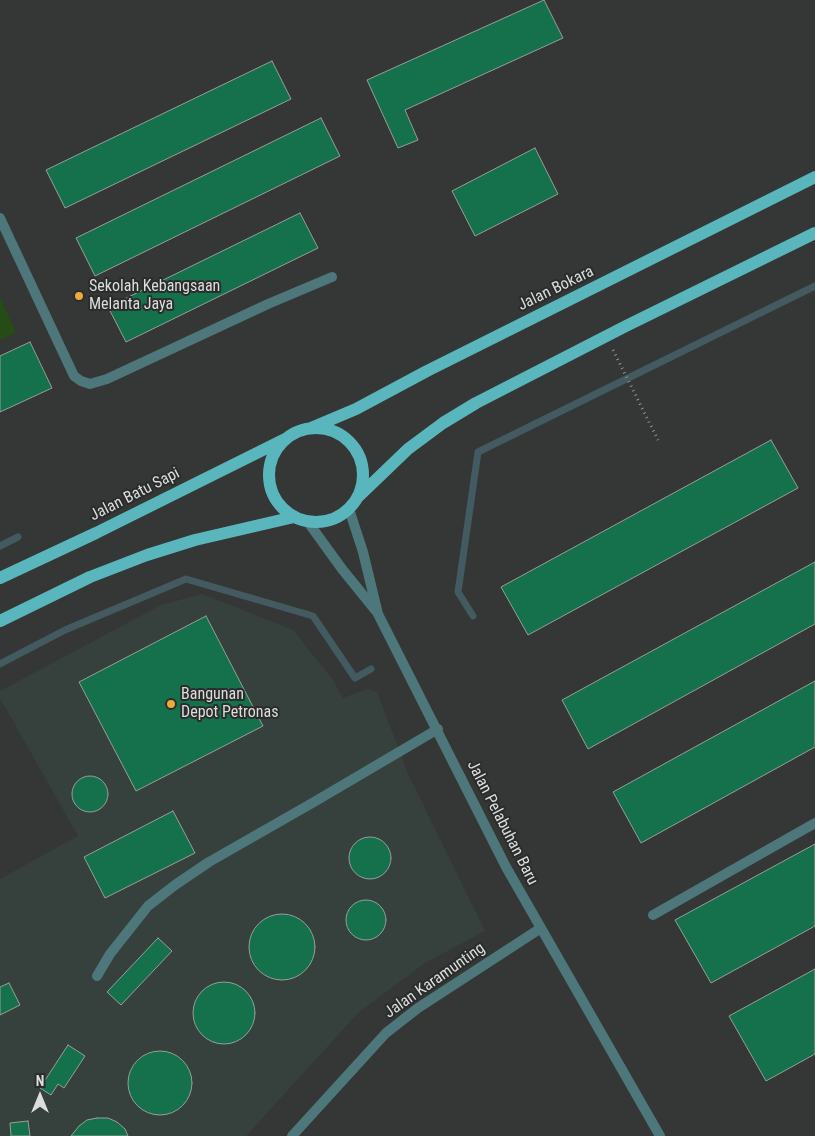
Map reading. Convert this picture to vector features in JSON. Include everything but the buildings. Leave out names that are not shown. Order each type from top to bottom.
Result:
[{"type":"main road","name":"Jalan Bokara","points":[[311,428],[356,408],[815,177]]},
{"type":"main road","points":[[358,497],[363,483],[363,468],[359,454],[351,442],[340,434],[326,428],[311,428],[297,431],[284,439],[275,451],[269,465],[268,480],[273,495],[281,508],[294,517],[308,522],[323,522],[337,518],[349,509],[358,497],[408,449],[443,423],[476,403],[620,329],[815,233]]},
{"type":"main road","name":"Jalan Batu Sapi","points":[[0,578],[96,533],[284,439]]},
{"type":"main road","points":[[0,621],[90,577],[147,555],[195,540],[294,517]]},
{"type":"street","points":[[0,218],[74,376],[90,384],[107,380],[268,304],[332,277]]},
{"type":"street","name":"Jalan Pelabuhan Baru","points":[[349,509],[363,552],[378,614],[438,729],[506,867],[660,1136]]},
{"type":"street","points":[[308,522],[378,614]]},
{"type":"street","points":[[97,976],[110,954],[148,906],[175,885],[209,862],[438,729]]},
{"type":"street","points":[[653,914],[815,823]]},
{"type":"street","name":"Jalan Karamunting","points":[[292,1136],[386,1033],[418,1008],[542,928]]},
{"type":"path","points":[[616,356],[658,440]]},
{"type":"shaded area","points":[[202,594],[293,630],[333,680],[343,698],[367,689],[377,692],[408,774],[485,931],[425,963],[358,1013],[246,1136],[0,1136],[0,879],[78,836],[0,698],[0,691],[161,605]]},
{"type":"green space","points":[[0,297],[16,333],[0,340]]},
{"type":"waterway","points":[[473,616],[458,592],[478,452],[815,286]]},
{"type":"waterway","points":[[0,546],[18,537]]},
{"type":"waterway","points":[[0,664],[65,630],[186,579],[313,616],[355,678],[371,669]]},
{"type":"place","name":"Sekolah Kebangsaan Melanta Jaya","points":[[79,296]]},
{"type":"place","name":"Bangunan Depot Petronas","points":[[171,704]]}]
